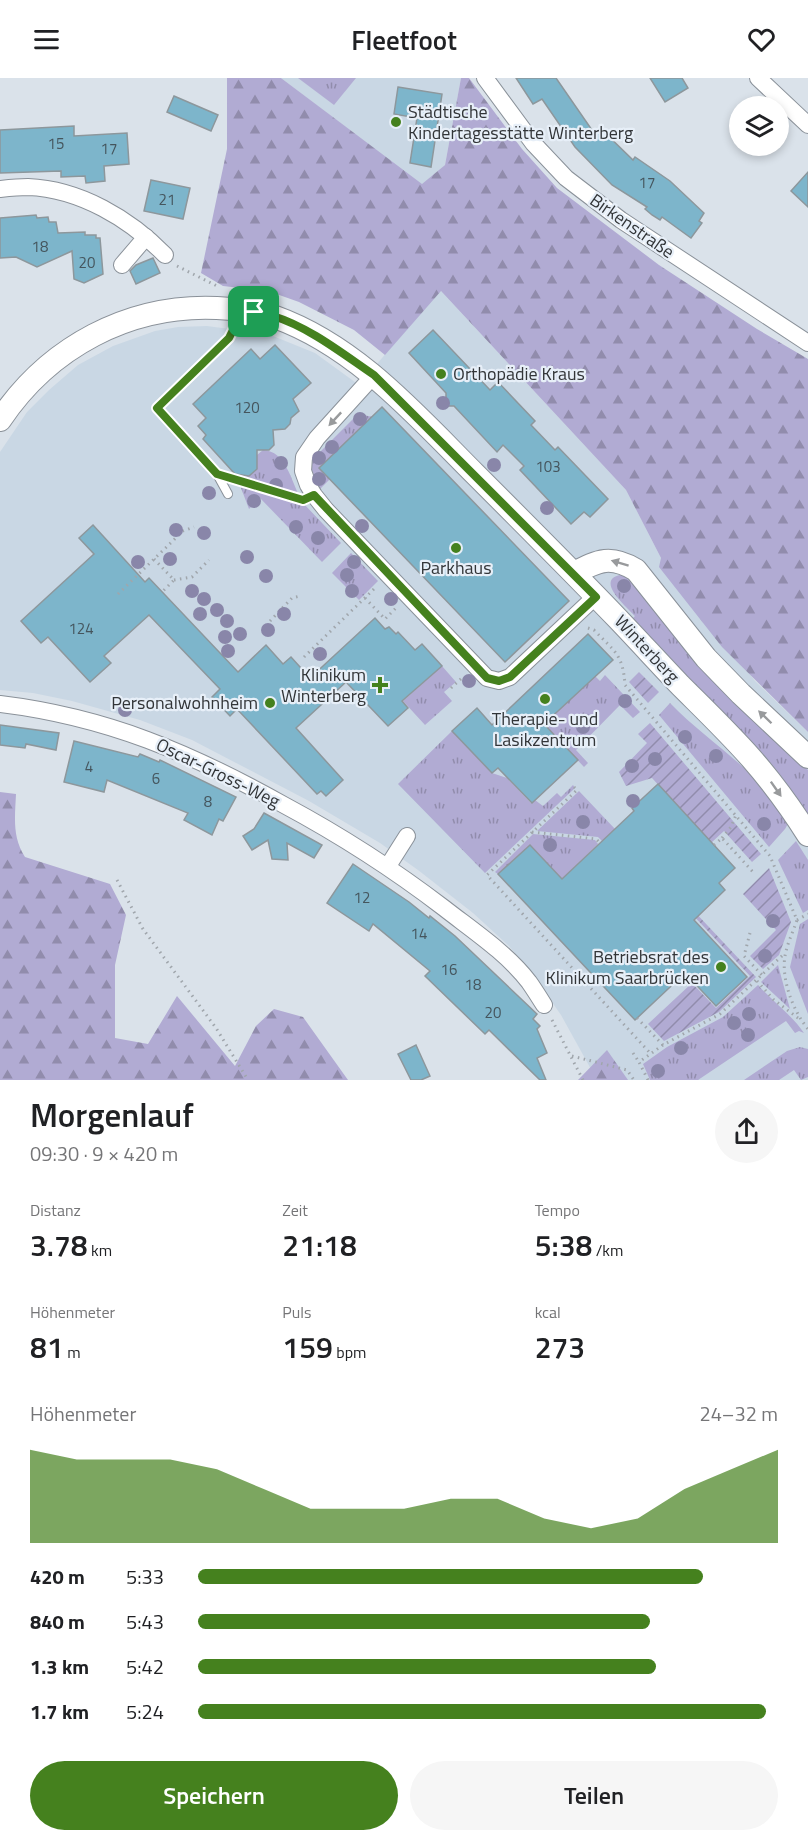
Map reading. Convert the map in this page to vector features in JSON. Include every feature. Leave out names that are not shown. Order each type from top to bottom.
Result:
[{"type":"street","name":"Birkenstraße","points":[[485,78],[533,143],[575,185],[668,252],[808,343]]},
{"type":"street","points":[[758,78],[808,125]]},
{"type":"street","points":[[0,189],[30,187],[68,194],[109,212],[146,237],[169,260]]},
{"type":"street","points":[[122,265],[146,237]]},
{"type":"street","points":[[0,420],[17,397],[42,371],[69,349],[92,335],[142,315],[168,309],[193,307],[236,309],[274,317],[344,354],[374,375],[574,573]]},
{"type":"street","points":[[374,375],[317,438],[304,457],[303,471],[314,495],[388,576],[487,678],[499,681],[510,677],[596,597]]},
{"type":"street","name":"Winterberg","points":[[808,757],[706,658],[636,570],[621,561],[609,560],[597,562],[574,573],[752,759],[808,835]]},
{"type":"street","name":"Oscar-Gross-Weg","points":[[0,704],[34,708],[140,736],[191,756],[305,816],[388,866],[504,957],[528,981],[544,1005]]},
{"type":"street","points":[[388,866],[407,836]]},
{"type":"lane","points":[[228,494],[217,474],[157,408],[229,338],[234,328],[236,309]]},
{"type":"path","points":[[169,260],[220,288]]},
{"type":"path","points":[[217,474],[303,500],[314,495]]},
{"type":"path","points":[[118,594],[183,531],[194,527]]},
{"type":"path","points":[[154,559],[174,580]]},
{"type":"path","points":[[162,592],[174,580],[192,577],[208,560]]},
{"type":"path","points":[[304,657],[388,576]]},
{"type":"path","points":[[270,621],[292,598],[300,596]]},
{"type":"path","points":[[365,598],[385,619]]},
{"type":"path","points":[[584,631],[588,628],[594,630],[619,656],[624,669],[625,685],[770,856],[797,920]]},
{"type":"path","points":[[574,787],[577,790],[487,875],[651,1054]]},
{"type":"path","points":[[714,845],[731,827],[736,815]]},
{"type":"path","points":[[532,832],[597,838],[600,843]]},
{"type":"path","points":[[722,838],[753,872]]},
{"type":"path","points":[[117,879],[143,929],[216,1028],[248,1080]]},
{"type":"path","points":[[798,1018],[784,970],[785,953],[797,920],[808,914]]},
{"type":"path","points":[[750,933],[744,956],[763,976]]},
{"type":"path","points":[[639,1062],[663,1045],[720,1014],[785,953]]},
{"type":"path","points":[[757,981],[774,1000],[798,1018],[808,1029]]},
{"type":"path","points":[[544,1005],[583,1080]]},
{"type":"path","points":[[637,1018],[663,1045]]},
{"type":"path","points":[[633,1053],[648,1080]]},
{"type":"path","points":[[572,1056],[627,1070],[634,1080]]},
{"type":"shaded area","name":"Städtische Kindertagesstätte Winterberg","points":[[281,78],[461,78],[445,165],[422,185]]},
{"type":"shaded area","name":"Klinikum Winterberg","points":[[440,290],[626,490],[661,558],[755,681],[808,732],[808,1080],[597,1080],[561,1015],[531,972],[509,946],[473,913],[380,843],[309,801],[192,740],[140,720],[72,701],[33,693],[0,690],[0,452],[27,412],[49,390],[78,365],[113,346],[155,331],[207,326],[268,334],[315,353],[359,385]]},
{"type":"green space","points":[[227,78],[281,78],[422,184],[445,165],[461,78],[469,78],[522,149],[557,188],[659,265],[757,329],[808,359],[808,732],[722,647],[659,567],[661,558],[626,490],[441,291],[385,355],[354,330],[299,302],[268,291],[223,286],[201,273],[227,149]]},
{"type":"green space","points":[[298,78],[356,78],[334,105]]},
{"type":"green space","points":[[358,414],[373,417],[319,468],[330,479],[318,491],[311,471],[311,461]]},
{"type":"green space","points":[[263,450],[271,452],[282,461],[300,497],[235,474],[257,469],[257,455]]},
{"type":"green space","points":[[245,484],[304,504],[341,543],[322,562],[260,498],[249,509],[241,488]]},
{"type":"green space","points":[[351,553],[378,581],[359,600],[332,573]]},
{"type":"green space","points":[[626,574],[788,754],[808,770],[808,817],[632,619],[635,616],[619,599],[611,586],[611,580],[616,576]]},
{"type":"green space","points":[[442,666],[456,682],[444,692],[452,701],[425,725],[403,701]]},
{"type":"green space","points":[[639,672],[659,692],[648,703],[629,682]]},
{"type":"green space","points":[[605,675],[640,712],[633,718],[620,705],[576,750],[588,763],[584,767],[554,735],[523,744],[595,676],[600,681]]},
{"type":"green space","points":[[670,703],[750,774],[789,822],[769,847],[659,715]]},
{"type":"green space","points":[[650,723],[761,854],[752,862],[724,831],[711,843],[652,778],[626,786],[619,772],[647,743],[638,734]]},
{"type":"green space","points":[[452,731],[492,773],[507,778],[531,803],[535,800],[543,806],[557,793],[561,797],[573,785],[575,788],[485,873],[398,784]]},
{"type":"green space","points":[[579,791],[615,829],[602,841],[598,837],[537,831]]},
{"type":"green space","points":[[0,792],[16,794],[16,834],[25,857],[110,884],[126,915],[115,965],[115,1038],[148,1044],[177,996],[235,1066],[256,1026],[274,1009],[303,1017],[348,1080],[0,1080]]},
{"type":"green space","points":[[533,834],[595,840],[598,844],[562,879],[530,845],[498,874],[495,872]]},
{"type":"green space","points":[[796,841],[808,860],[808,910],[803,913],[778,860]]},
{"type":"green space","points":[[769,868],[791,922],[779,955],[763,969],[750,956],[776,930],[743,894]]},
{"type":"green space","points":[[692,909],[756,977],[719,1012],[664,1041],[648,1024],[692,983],[716,1008],[750,976],[690,912]]},
{"type":"green space","points":[[808,919],[808,1014],[790,967],[800,924]]},
{"type":"green space","points":[[778,965],[790,1009],[761,982]]},
{"type":"green space","points":[[758,985],[804,1033],[799,1031],[795,1033],[786,1021],[698,1080],[650,1080],[643,1064],[667,1047],[723,1017]]},
{"type":"green space","points":[[800,1047],[808,1049],[808,1077],[801,1080],[794,1070],[779,1080],[744,1080],[787,1051]]},
{"type":"green space","points":[[607,1050],[628,1080],[578,1080]]},
{"type":"building","points":[[516,78],[556,78],[594,133],[601,129],[633,160],[635,157],[670,181],[704,213],[699,221],[702,223],[691,238],[662,217],[660,220],[652,215],[645,209],[647,207],[612,185],[575,147],[542,99],[533,104]]},
{"type":"building","points":[[650,78],[682,78],[688,88],[665,102]]},
{"type":"building","points":[[398,87],[442,94],[431,167],[410,163],[417,118],[394,114]]},
{"type":"building","points":[[174,96],[218,115],[211,131],[167,112]]},
{"type":"building","points":[[74,126],[74,136],[127,133],[129,164],[104,166],[105,181],[86,183],[85,176],[61,177],[61,171],[0,173],[0,130]]},
{"type":"building","points":[[808,172],[808,207],[791,191]]},
{"type":"building","points":[[151,180],[190,188],[183,219],[144,211]]},
{"type":"building","points":[[36,215],[37,218],[48,217],[49,222],[56,222],[58,233],[85,232],[85,235],[96,235],[96,238],[100,238],[103,274],[84,283],[74,279],[72,251],[37,267],[16,257],[0,258],[0,218]]},
{"type":"building","points":[[153,258],[160,273],[136,284],[130,271],[136,265]]},
{"type":"building","points":[[433,330],[490,390],[498,382],[535,421],[531,425],[555,450],[558,447],[608,499],[590,517],[584,512],[571,524],[520,470],[524,466],[503,445],[497,452],[454,406],[446,406],[446,393],[409,353]]},
{"type":"building","points":[[275,345],[311,383],[293,399],[299,411],[291,418],[290,424],[285,429],[273,430],[274,445],[269,450],[257,450],[257,469],[249,476],[235,474],[203,439],[206,435],[198,426],[206,418],[193,404],[251,349],[260,359]]},
{"type":"building","name":"Parkhaus","points":[[382,407],[569,601],[505,662],[319,468]]},
{"type":"building","points":[[93,525],[145,582],[149,578],[238,672],[266,645],[283,664],[291,657],[310,678],[375,618],[385,629],[389,627],[396,634],[398,632],[415,650],[422,644],[442,666],[402,701],[408,708],[388,726],[346,682],[296,728],[343,780],[326,796],[321,791],[317,794],[237,709],[230,716],[212,697],[220,689],[149,615],[104,656],[111,663],[90,682],[48,637],[41,643],[21,621],[94,554],[79,538]]},
{"type":"building","name":"Therapie- und Lasikzentrum","points":[[588,634],[613,660],[544,724],[578,760],[532,803],[498,768],[492,773],[452,731],[477,708],[492,725]]},
{"type":"building","points":[[0,725],[59,733],[56,750],[26,744],[25,748],[0,745]]},
{"type":"building","points":[[74,741],[138,757],[140,754],[159,762],[160,760],[236,797],[223,821],[219,819],[212,835],[184,820],[188,813],[107,780],[104,792],[64,782]]},
{"type":"building","points":[[658,784],[735,868],[719,883],[725,890],[694,920],[747,977],[716,1006],[685,973],[635,1020],[498,874],[530,845],[562,879],[634,811],[632,808]]},
{"type":"building","points":[[264,813],[322,845],[314,858],[287,843],[288,860],[272,859],[268,840],[252,850],[243,836],[254,829]]},
{"type":"building","points":[[353,864],[429,918],[430,916],[455,936],[537,1014],[533,1019],[540,1026],[537,1029],[547,1053],[537,1058],[546,1080],[540,1080],[489,1030],[485,1034],[425,976],[430,971],[373,924],[369,931],[327,903]]},
{"type":"building","points":[[416,1045],[430,1076],[421,1080],[411,1080],[398,1054]]},
{"type":"place","name":"Städtische Kindertagesstätte Winterberg","points":[[396,122]]},
{"type":"place","name":"Orthopädie Kraus","points":[[441,374]]},
{"type":"place","name":"Parkhaus","points":[[456,548]]},
{"type":"place","name":"Klinikum Winterberg","points":[[380,685]]},
{"type":"place","name":"Therapie- und Lasikzentrum","points":[[545,699]]},
{"type":"place","name":"Personalwohnheim","points":[[270,703]]},
{"type":"place","name":"Betriebsrat des Klinikum Saarbrücken","points":[[721,967]]},
{"type":"route","points":[[236,309],[254,312],[274,317],[312,335],[374,375],[596,597],[510,677],[499,681],[487,678],[314,495],[303,500],[217,474],[157,408],[229,338],[234,328],[236,309]]}]
